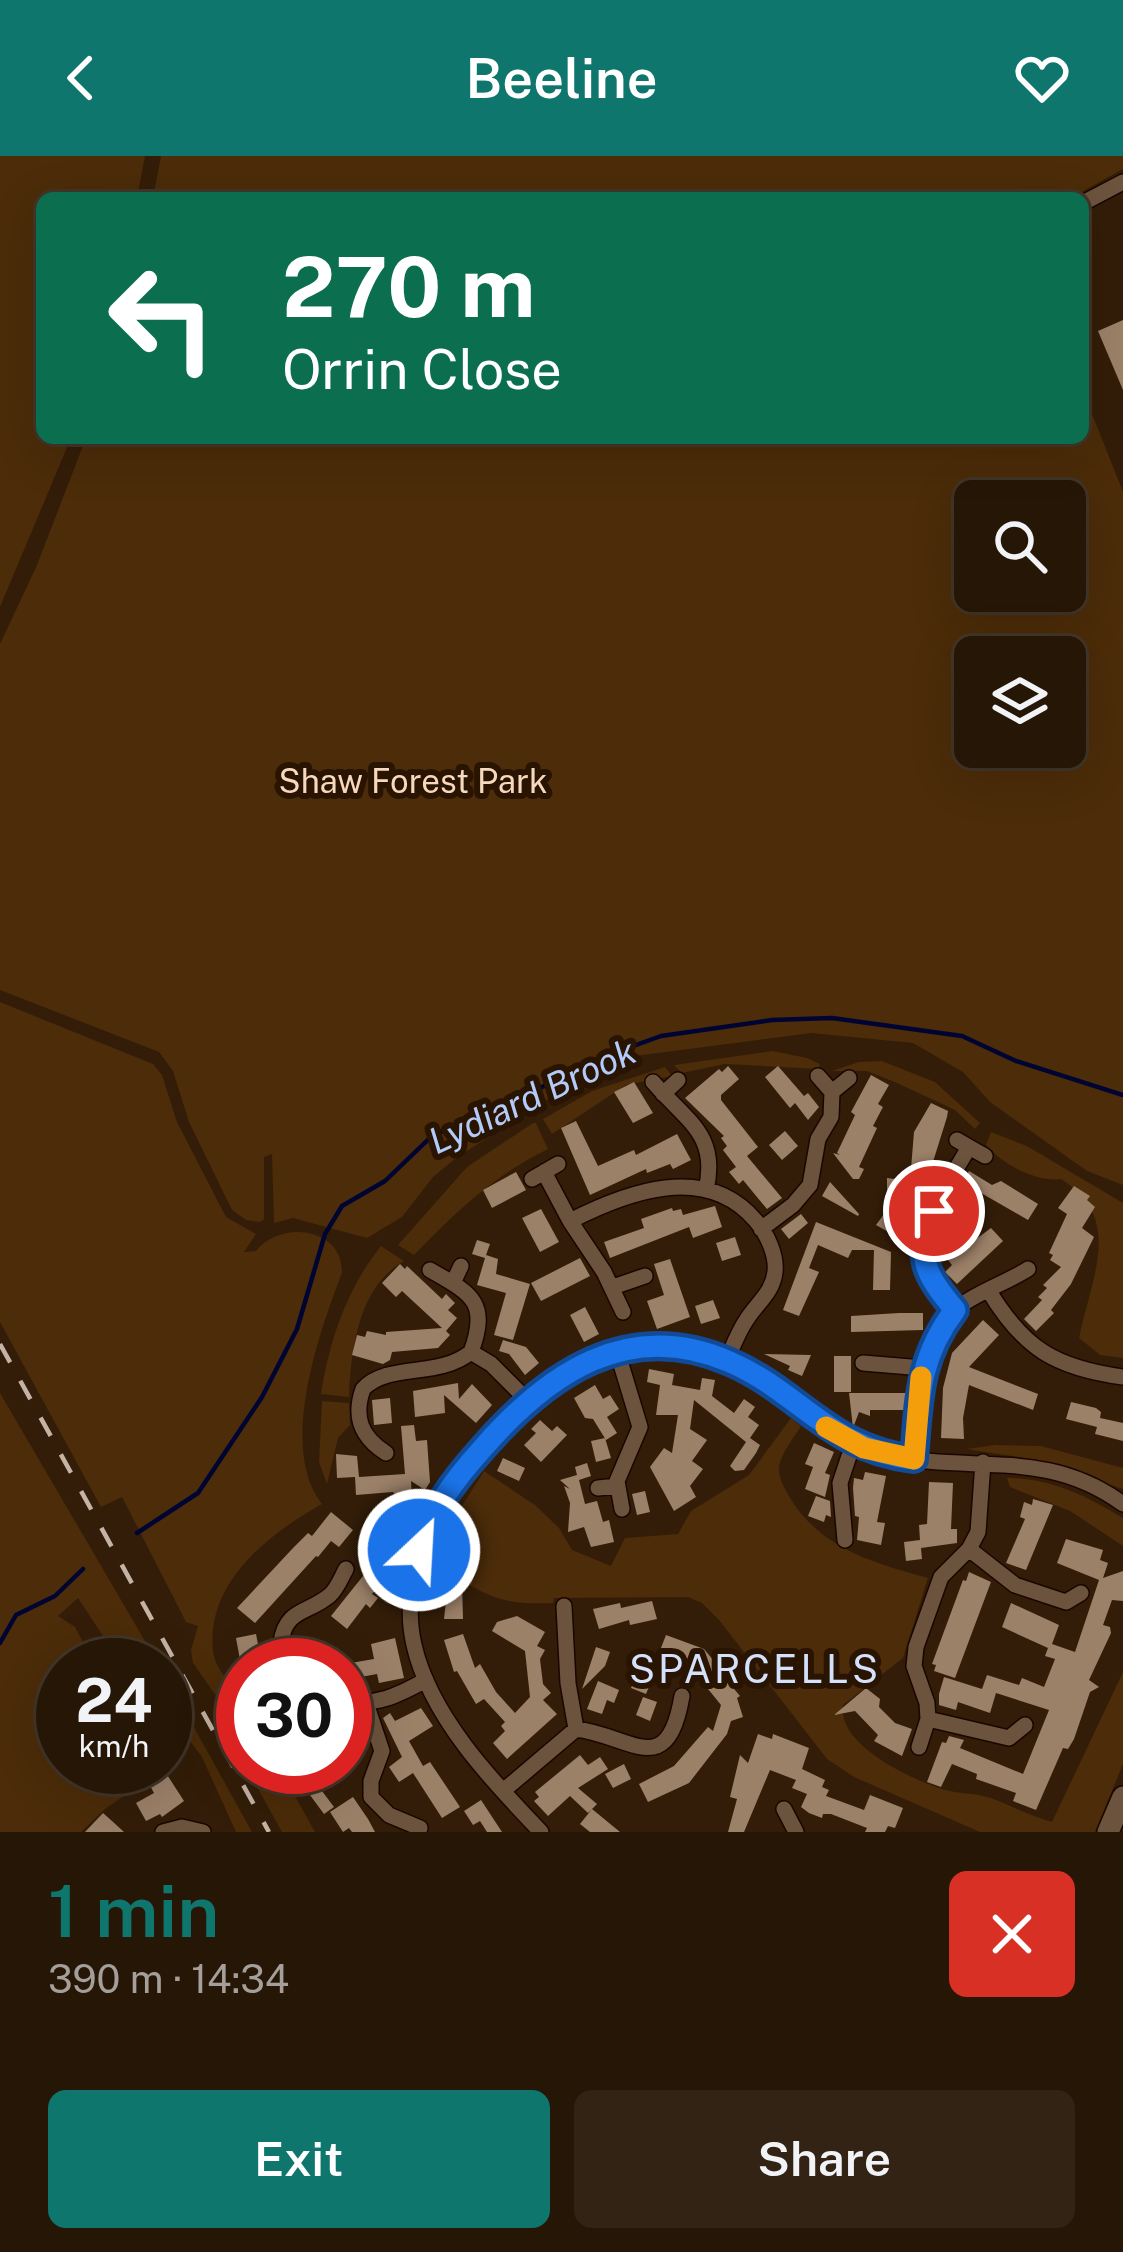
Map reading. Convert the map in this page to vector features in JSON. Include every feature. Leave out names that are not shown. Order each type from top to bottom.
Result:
[{"type":"main road","points":[[1108,1832],[1123,1797]]},
{"type":"street","points":[[1089,200],[1119,187]]},
{"type":"street","points":[[761,1228],[793,1205],[810,1185],[818,1139],[831,1117],[832,1092],[818,1076]]},
{"type":"street","points":[[832,1092],[849,1078]]},
{"type":"street","points":[[678,1080],[658,1088],[710,1150],[706,1190]]},
{"type":"street","points":[[955,1310],[928,1274],[924,1243],[963,1143],[985,1156]]},
{"type":"street","points":[[545,1171],[570,1221],[614,1287],[623,1312]]},
{"type":"street","points":[[570,1221],[662,1186],[706,1190],[742,1208],[761,1228],[775,1258],[775,1276],[744,1322],[727,1360]]},
{"type":"street","points":[[453,1283],[461,1266]]},
{"type":"street","points":[[914,1459],[923,1368],[955,1310],[1028,1269]]},
{"type":"street","points":[[386,1453],[367,1438],[361,1426],[358,1405],[366,1385],[385,1376],[444,1368],[471,1352],[478,1328],[478,1306],[430,1270]]},
{"type":"street","points":[[614,1287],[645,1276]]},
{"type":"street","points":[[989,1291],[1013,1327],[1037,1350],[1083,1371],[1123,1377]]},
{"type":"street","points":[[541,1832],[458,1734],[417,1658],[409,1610],[421,1544],[448,1490],[528,1401],[580,1365],[617,1351],[671,1347],[727,1360],[764,1380],[853,1444],[914,1459],[1053,1472],[1121,1501]]},
{"type":"street","points":[[617,1351],[640,1427],[616,1486],[622,1509]]},
{"type":"street","points":[[471,1352],[491,1364],[528,1401]]},
{"type":"street","points":[[875,1358],[923,1368]]},
{"type":"street","points":[[845,1540],[840,1483],[853,1444]]},
{"type":"street","points":[[920,1747],[928,1719],[914,1666],[916,1647],[941,1577],[969,1550],[981,1519],[983,1462]]},
{"type":"street","points":[[598,1488],[616,1486]]},
{"type":"street","points":[[969,1550],[1015,1585],[1066,1602],[1082,1593]]},
{"type":"street","points":[[282,1638],[294,1612],[332,1593],[346,1569]]},
{"type":"street","points":[[1066,1602],[1070,1621]]},
{"type":"street","points":[[564,1606],[572,1630],[576,1729]]},
{"type":"street","points":[[372,1702],[426,1680]]},
{"type":"street","points":[[576,1729],[649,1749],[672,1735],[686,1706]]},
{"type":"street","points":[[928,1719],[1011,1746],[1025,1725]]},
{"type":"street","points":[[372,1728],[382,1751],[372,1778]]},
{"type":"street","points":[[503,1791],[576,1729]]},
{"type":"street","points":[[371,1794],[389,1815],[421,1828]]},
{"type":"street","points":[[784,1809],[796,1832]]},
{"type":"street","points":[[163,1832],[182,1827],[203,1832]]},
{"type":"green space","points":[[0,156],[145,156],[138,192],[36,192],[36,444],[68,444],[0,607]]},
{"type":"green space","points":[[161,156],[1123,156],[1123,169],[1082,192],[154,192]]},
{"type":"green space","name":"Shaw Forest Park","points":[[1089,406],[1123,492],[1123,1185],[1087,1171],[990,1102],[963,1072],[913,1043],[811,1033],[635,1056],[579,1079],[456,1158],[433,1177],[402,1217],[367,1238],[293,1218],[274,1223],[272,1154],[264,1157],[264,1219],[246,1220],[232,1210],[189,1122],[173,1071],[159,1052],[0,990],[0,644],[37,565],[84,444],[1089,444]]},
{"type":"green space","points":[[0,1002],[153,1064],[226,1217],[256,1234],[244,1252],[294,1232],[322,1238],[340,1258],[342,1273],[314,1358],[303,1422],[309,1481],[322,1504],[261,1546],[230,1583],[213,1626],[216,1696],[193,1663],[198,1626],[186,1622],[122,1497],[101,1507],[0,1322]]},
{"type":"green space","points":[[773,1051],[820,1064],[818,1069],[725,1064],[682,1073],[674,1065]]},
{"type":"green space","points":[[882,1061],[935,1082],[980,1123],[975,1129],[955,1110],[867,1071],[832,1071]]},
{"type":"green space","points":[[665,1067],[672,1076],[626,1085],[552,1134],[543,1119],[592,1091]]},
{"type":"green space","points":[[533,1123],[548,1149],[476,1196],[414,1255],[398,1245],[467,1167]]},
{"type":"green space","points":[[991,1132],[1027,1146],[1123,1203],[1123,1358],[1100,1355],[1079,1338],[1096,1269],[1098,1229],[1092,1211],[1061,1179],[1030,1175],[1001,1158],[986,1145]]},
{"type":"green space","points":[[381,1246],[404,1261],[389,1272],[367,1303],[355,1340],[349,1397],[321,1394],[341,1316]]},
{"type":"green space","points":[[0,1393],[143,1638],[104,1638],[78,1598],[58,1616],[75,1627],[81,1638],[36,1638],[36,1794],[127,1794],[81,1832],[0,1832]]},
{"type":"green space","points":[[322,1401],[349,1403],[350,1425],[338,1438],[327,1484],[319,1462]]},
{"type":"green space","points":[[791,1418],[801,1426],[782,1456],[779,1471],[787,1493],[805,1518],[852,1552],[928,1578],[903,1658],[843,1705],[852,1734],[880,1759],[915,1778],[945,1790],[991,1798],[1052,1822],[1123,1672],[1123,1764],[1095,1832],[980,1832],[854,1777],[827,1759],[719,1620],[688,1597],[515,1602],[489,1595],[432,1567],[444,1534],[484,1471],[535,1505],[559,1528],[572,1550],[611,1566],[625,1538],[678,1534],[691,1511],[749,1475]]},
{"type":"green space","points":[[1041,1446],[1123,1468],[1123,1489],[1024,1458],[966,1449]]},
{"type":"green space","points":[[1007,1478],[1054,1485],[1123,1518],[1123,1546],[1070,1511],[1010,1487]]},
{"type":"green space","points":[[192,1724],[216,1767],[216,1788],[192,1744]]},
{"type":"green space","points":[[219,1794],[231,1794],[252,1832],[236,1832]]},
{"type":"green space","points":[[261,1794],[294,1794],[315,1832],[282,1832]]},
{"type":"building","points":[[1123,320],[1123,390],[1098,331]]},
{"type":"building","points":[[728,1066],[739,1079],[721,1100],[758,1147],[747,1156],[782,1198],[767,1209],[743,1180],[739,1184],[729,1172],[736,1167],[723,1150],[727,1146],[724,1136],[685,1098]]},
{"type":"building","points":[[778,1066],[819,1107],[808,1120],[795,1103],[790,1108],[765,1077]]},
{"type":"building","points":[[871,1075],[889,1085],[878,1104],[883,1107],[873,1126],[877,1128],[859,1167],[864,1169],[859,1179],[853,1179],[833,1153],[840,1155],[855,1115],[851,1112]]},
{"type":"building","points":[[634,1082],[653,1113],[633,1123],[614,1092]]},
{"type":"building","points":[[931,1103],[948,1111],[932,1165],[933,1182],[923,1181],[921,1205],[911,1204],[909,1227],[901,1227],[901,1239],[876,1225],[887,1210],[887,1178],[910,1181],[914,1132]]},
{"type":"building","points":[[576,1121],[598,1166],[634,1150],[636,1155],[677,1134],[691,1160],[673,1169],[670,1164],[647,1173],[646,1169],[590,1195],[561,1128]]},
{"type":"building","points":[[785,1131],[798,1146],[782,1160],[769,1145]]},
{"type":"building","points":[[969,1171],[992,1185],[1001,1181],[1038,1204],[1028,1220],[962,1182]]},
{"type":"building","points":[[516,1172],[526,1190],[492,1208],[483,1190]]},
{"type":"building","points":[[830,1182],[859,1214],[858,1216],[822,1196]]},
{"type":"building","points":[[1074,1186],[1090,1196],[1087,1200],[1095,1207],[1082,1228],[1094,1237],[1071,1284],[1051,1310],[1054,1313],[1036,1331],[1024,1319],[1042,1300],[1038,1297],[1047,1288],[1043,1285],[1061,1267],[1050,1260],[1053,1255],[1049,1253],[1067,1214],[1058,1208]]},
{"type":"building","points":[[715,1206],[722,1227],[693,1238],[689,1227],[610,1258],[604,1242],[644,1228],[641,1219],[672,1208],[681,1209],[683,1215]]},
{"type":"building","points":[[541,1209],[559,1242],[540,1252],[522,1218]]},
{"type":"building","points":[[801,1214],[808,1223],[789,1239],[781,1229]]},
{"type":"building","points":[[816,1222],[891,1252],[890,1290],[873,1290],[874,1250],[852,1250],[848,1258],[818,1245],[809,1268],[819,1272],[799,1316],[783,1310]]},
{"type":"building","points":[[991,1228],[1003,1241],[957,1284],[945,1272],[952,1265],[948,1260]]},
{"type":"building","points":[[735,1237],[741,1255],[722,1261],[716,1243]]},
{"type":"building","points":[[477,1240],[490,1244],[486,1255],[498,1259],[496,1274],[530,1284],[513,1340],[494,1335],[506,1293],[477,1285],[485,1258],[472,1254]]},
{"type":"building","points":[[580,1258],[590,1276],[541,1301],[531,1283]]},
{"type":"building","points":[[670,1259],[690,1317],[657,1329],[647,1301],[664,1295],[654,1264]]},
{"type":"building","points":[[400,1264],[442,1299],[446,1294],[455,1303],[448,1310],[457,1318],[446,1331],[450,1335],[438,1348],[392,1352],[383,1364],[352,1355],[357,1335],[365,1337],[367,1331],[386,1335],[442,1328],[402,1291],[396,1297],[382,1283]]},
{"type":"building","points":[[713,1300],[720,1318],[701,1324],[695,1306]]},
{"type":"building","points":[[585,1307],[599,1334],[584,1342],[570,1315]]},
{"type":"building","points":[[923,1313],[923,1330],[851,1332],[851,1316]]},
{"type":"building","points":[[983,1320],[999,1335],[969,1367],[1038,1394],[1033,1410],[969,1385],[964,1439],[941,1438],[943,1388],[952,1353]]},
{"type":"building","points":[[503,1340],[526,1347],[539,1363],[525,1375],[509,1354],[499,1351]]},
{"type":"building","points":[[764,1354],[811,1355],[802,1376]]},
{"type":"building","points":[[834,1356],[851,1356],[851,1392],[834,1392]]},
{"type":"building","points":[[649,1369],[674,1374],[672,1385],[700,1390],[702,1378],[715,1380],[712,1396],[734,1413],[744,1399],[755,1407],[748,1417],[759,1425],[750,1438],[760,1445],[756,1453],[744,1470],[735,1471],[730,1466],[746,1442],[694,1400],[690,1429],[707,1440],[692,1461],[703,1469],[690,1486],[696,1497],[674,1511],[650,1467],[664,1448],[672,1453],[678,1415],[656,1415],[660,1385],[647,1382]]},
{"type":"building","points":[[458,1383],[459,1399],[472,1384],[492,1405],[476,1423],[444,1395],[445,1413],[415,1417],[413,1391]]},
{"type":"building","points":[[595,1385],[603,1399],[610,1395],[619,1409],[607,1417],[617,1433],[606,1440],[574,1398]]},
{"type":"building","points":[[849,1393],[906,1393],[905,1410],[870,1410],[870,1416],[859,1412],[853,1428]]},
{"type":"building","points":[[390,1398],[392,1423],[374,1425],[372,1400]]},
{"type":"building","points":[[1071,1402],[1096,1408],[1100,1418],[1123,1423],[1123,1441],[1095,1434],[1097,1427],[1066,1419]]},
{"type":"building","points":[[540,1420],[552,1431],[557,1426],[567,1435],[541,1462],[524,1445],[536,1433],[531,1429]]},
{"type":"building","points":[[414,1425],[416,1441],[427,1440],[430,1482],[425,1490],[411,1481],[412,1499],[400,1500],[393,1492],[356,1495],[355,1477],[337,1478],[336,1454],[357,1456],[359,1477],[405,1474],[401,1426]]},
{"type":"building","points":[[605,1438],[611,1458],[596,1462],[591,1441]]},
{"type":"building","points":[[814,1443],[834,1452],[825,1473],[830,1475],[825,1497],[805,1489],[813,1467],[805,1464]]},
{"type":"building","points":[[503,1458],[525,1468],[519,1481],[497,1471]]},
{"type":"building","points":[[587,1463],[591,1476],[579,1480],[585,1504],[597,1501],[603,1522],[609,1520],[614,1542],[591,1547],[584,1527],[568,1532],[570,1503],[564,1486],[570,1489],[560,1480],[577,1475],[575,1467]]},
{"type":"building","points":[[865,1472],[886,1476],[877,1522],[885,1523],[881,1545],[857,1540],[854,1478],[863,1480]]},
{"type":"building","points":[[929,1482],[953,1483],[951,1529],[957,1529],[957,1543],[921,1548],[922,1559],[906,1561],[904,1542],[920,1540],[919,1525],[927,1524]]},
{"type":"building","points":[[645,1491],[650,1512],[637,1515],[632,1494]]},
{"type":"building","points":[[816,1496],[830,1501],[831,1517],[826,1515],[824,1522],[808,1516]]},
{"type":"building","points":[[1033,1499],[1053,1505],[1026,1570],[1006,1563],[1025,1519],[1020,1517],[1024,1502],[1032,1505]]},
{"type":"building","points":[[331,1512],[353,1530],[339,1547],[331,1541],[255,1623],[237,1608]]},
{"type":"building","points":[[368,1538],[398,1562],[372,1594],[378,1598],[370,1608],[366,1604],[347,1629],[331,1616],[371,1566],[365,1561],[370,1555],[361,1548]]},
{"type":"building","points":[[1066,1539],[1103,1550],[1100,1560],[1108,1563],[1103,1578],[1123,1571],[1123,1601],[1112,1600],[1103,1625],[1111,1633],[1089,1680],[1099,1687],[1090,1692],[1074,1739],[1068,1749],[1063,1748],[1036,1810],[1013,1801],[1016,1793],[976,1779],[977,1774],[952,1764],[941,1787],[927,1782],[942,1742],[949,1736],[964,1740],[960,1748],[1023,1774],[1049,1710],[996,1693],[990,1713],[958,1702],[956,1710],[939,1705],[939,1694],[944,1677],[982,1689],[987,1675],[1019,1685],[1022,1678],[1044,1687],[1055,1659],[1045,1656],[1048,1648],[1002,1627],[1011,1603],[1059,1625],[1052,1644],[1075,1652],[1099,1580],[1057,1563]]},
{"type":"building","points":[[969,1572],[991,1582],[955,1678],[934,1671],[932,1664]]},
{"type":"building","points":[[448,1584],[462,1584],[463,1619],[444,1619]]},
{"type":"building","points":[[652,1601],[657,1619],[630,1625],[629,1620],[599,1629],[593,1609]]},
{"type":"building","points":[[517,1616],[545,1632],[537,1646],[545,1650],[540,1659],[543,1684],[551,1693],[543,1700],[557,1714],[507,1759],[493,1743],[505,1731],[501,1726],[505,1722],[484,1699],[476,1704],[454,1672],[444,1640],[463,1634],[475,1668],[480,1664],[515,1713],[530,1697],[525,1651],[492,1631],[497,1622]]},
{"type":"building","points":[[666,1635],[704,1649],[719,1667],[712,1673],[659,1653]]},
{"type":"building","points":[[395,1638],[404,1678],[379,1683],[377,1674],[372,1675],[372,1644]]},
{"type":"building","points":[[596,1647],[610,1652],[605,1666],[582,1689]]},
{"type":"building","points":[[642,1661],[657,1667],[646,1694],[631,1688]]},
{"type":"building","points":[[719,1671],[740,1696],[743,1717],[731,1721],[727,1734],[689,1783],[648,1802],[639,1784],[674,1766],[708,1727],[713,1731],[721,1705],[704,1684]]},
{"type":"building","points":[[598,1681],[619,1690],[614,1703],[607,1700],[602,1714],[587,1709]]},
{"type":"building","points":[[866,1688],[880,1699],[879,1707],[895,1723],[912,1729],[902,1756],[874,1741],[878,1735],[855,1711],[834,1715]]},
{"type":"building","points":[[643,1697],[657,1702],[650,1721],[636,1715]]},
{"type":"building","points":[[421,1708],[433,1726],[409,1741],[423,1766],[430,1762],[460,1807],[442,1818],[413,1773],[399,1782],[389,1767],[402,1757],[383,1718],[390,1713],[395,1721]]},
{"type":"building","points":[[758,1734],[772,1739],[773,1734],[809,1748],[802,1769],[825,1780],[826,1796],[864,1810],[870,1795],[903,1808],[895,1828],[865,1832],[867,1828],[831,1814],[822,1818],[809,1813],[801,1807],[807,1794],[792,1788],[796,1780],[770,1770],[744,1832],[728,1832],[737,1799],[730,1797],[740,1755],[748,1763]]},
{"type":"building","points":[[580,1755],[588,1765],[600,1757],[608,1769],[578,1788],[597,1804],[588,1813],[570,1796],[548,1816],[534,1801],[539,1797],[535,1792]]},
{"type":"building","points":[[624,1764],[631,1779],[613,1788],[605,1774]]},
{"type":"building","points":[[152,1794],[179,1794],[184,1801],[162,1817],[146,1821],[136,1803]]},
{"type":"building","points":[[309,1794],[324,1794],[334,1807],[324,1814]]},
{"type":"building","points":[[353,1797],[375,1832],[349,1828],[343,1832],[330,1812]]},
{"type":"building","points":[[481,1800],[502,1832],[487,1832],[480,1821],[473,1825],[464,1811]]},
{"type":"building","points":[[592,1809],[620,1832],[590,1832],[580,1824]]},
{"type":"building","points":[[103,1813],[112,1821],[124,1832],[85,1832]]},
{"type":"waterway","name":"Lydiard Brook","points":[[137,1533],[198,1493],[262,1397],[297,1329],[325,1234],[342,1206],[385,1181],[434,1134],[491,1115],[586,1063],[661,1036],[772,1020],[832,1018],[962,1036],[1016,1061],[1123,1095]]},
{"type":"waterway","name":"Lydiard Brook","points":[[0,1643],[16,1615],[55,1596],[83,1569]]},
{"type":"railway","points":[[0,1344],[269,1832]]},
{"type":"slow traffic","points":[[826,1427],[864,1448],[914,1459],[921,1377]]},
{"type":"district","name":"SPARCELLS","points":[[755,1669]]},
{"type":"route","points":[[419,1550],[448,1490],[512,1416],[562,1375],[623,1350],[671,1347],[723,1359],[764,1380],[851,1443],[914,1459],[923,1368],[955,1310],[928,1274],[923,1259],[934,1211]]}]
